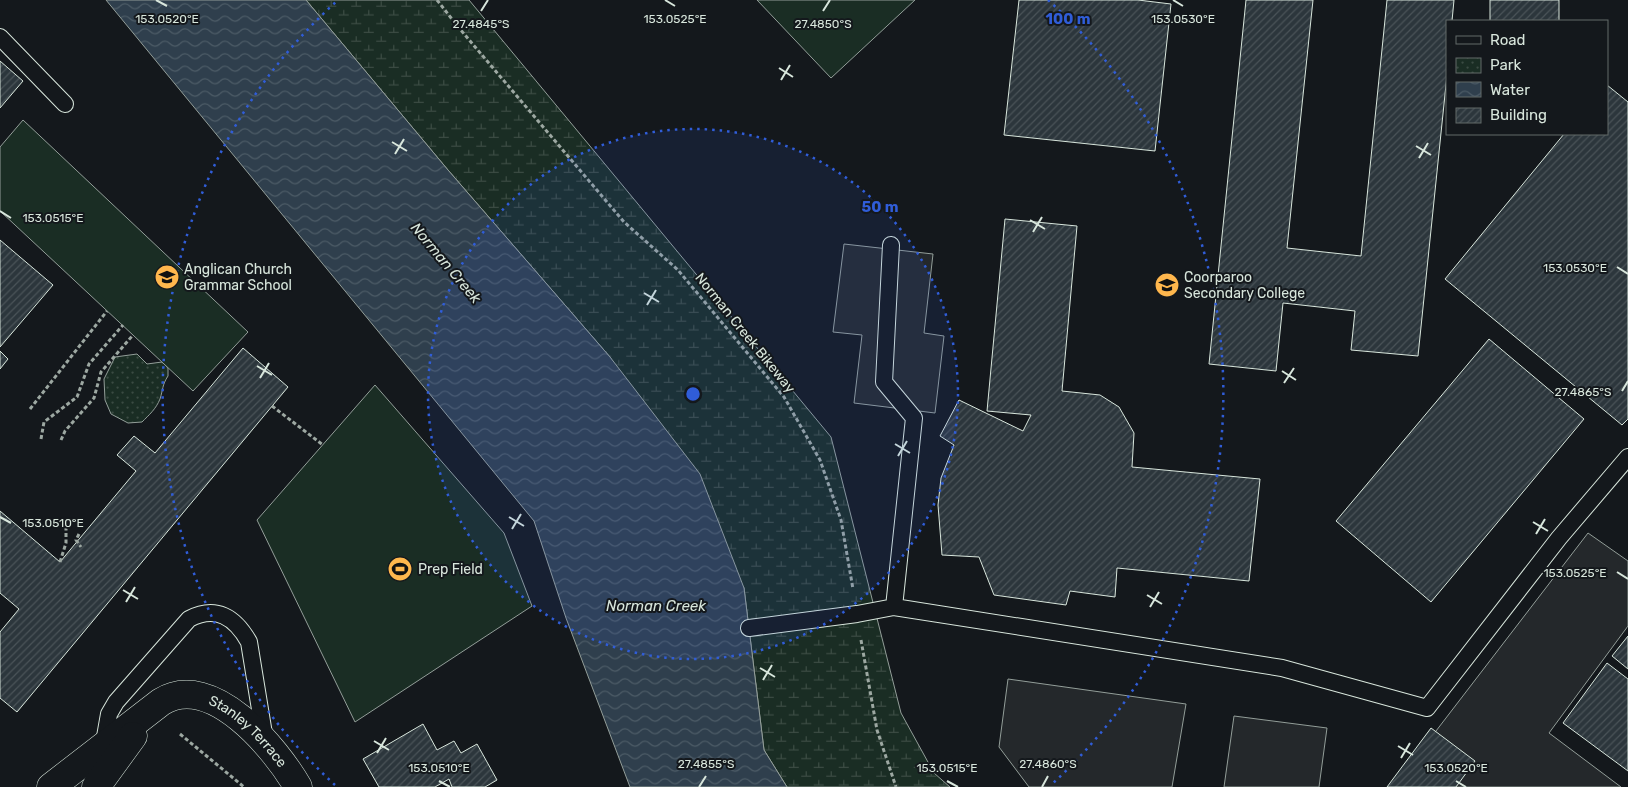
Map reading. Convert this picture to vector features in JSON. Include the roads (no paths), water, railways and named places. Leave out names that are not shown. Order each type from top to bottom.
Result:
[{"type":"street","name":"Stanley Terrace","points":[[153,708],[165,699],[184,695],[198,696],[218,704],[265,740],[286,767],[298,787]]},
{"type":"street","points":[[51,787],[153,708]]},
{"type":"street","points":[[96,787],[153,708]]},
{"type":"lane","points":[[0,37],[65,104]]},
{"type":"lane","points":[[891,246],[884,382],[914,418],[894,607]]},
{"type":"lane","points":[[749,628],[857,614],[894,607],[1282,668],[1427,708],[1559,538],[1628,457]]},
{"type":"lane","points":[[102,748],[109,714],[116,702],[189,620],[197,615],[212,612],[234,622],[249,642],[265,740]]},
{"type":"water","name":"Norman Creek","points":[[106,0],[306,0],[448,170],[610,357],[700,474],[744,588],[764,750],[787,787],[630,787],[566,618],[534,521]]},
{"type":"place","name":"Anglican Church Grammar School","points":[[167,277]]},
{"type":"place","name":"Coorparoo Secondary College","points":[[1167,285]]},
{"type":"place","name":"Prep Field","points":[[400,569]]}]
